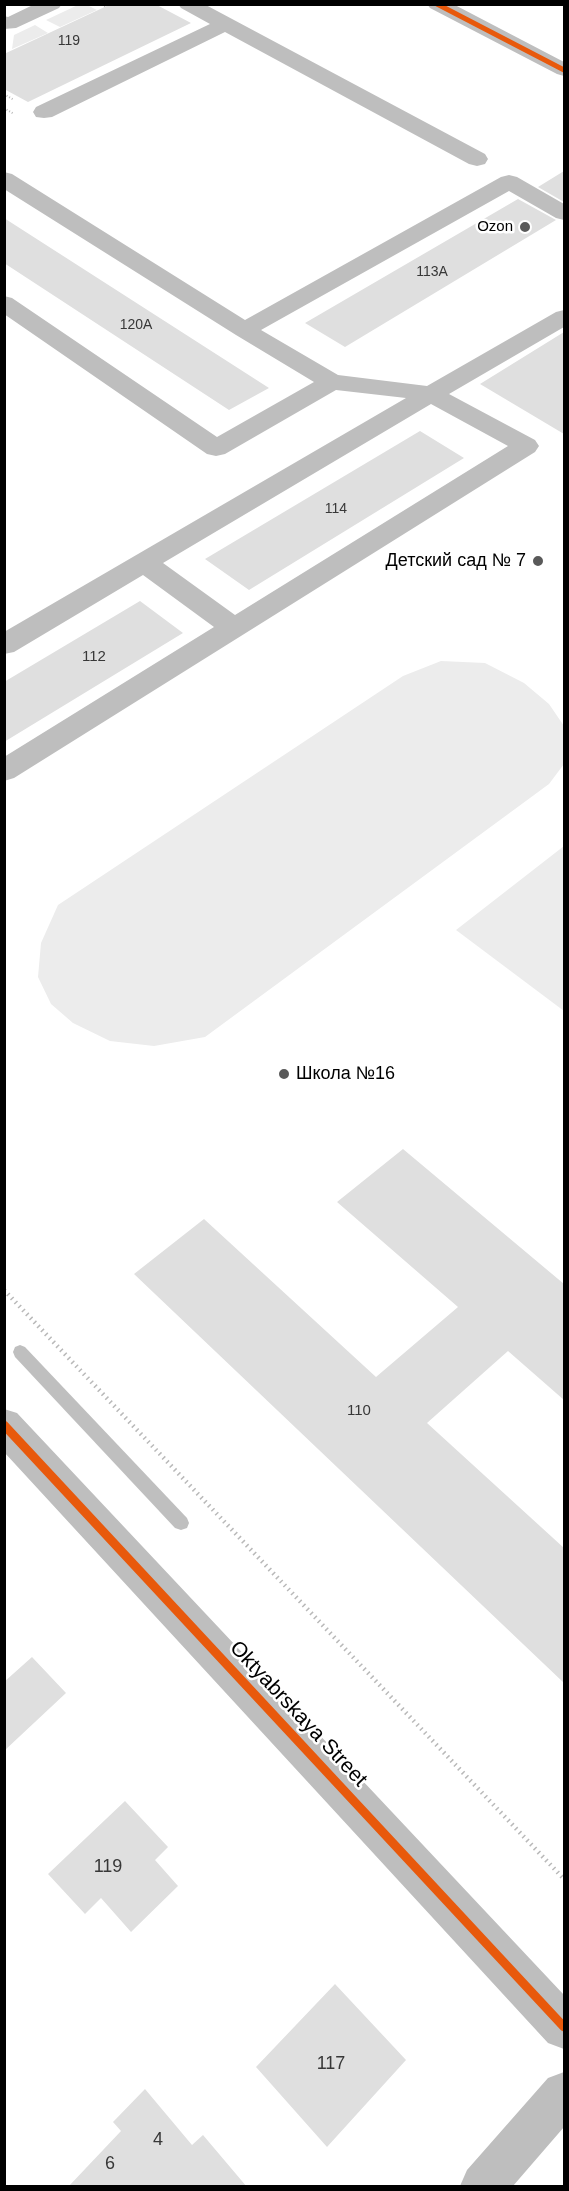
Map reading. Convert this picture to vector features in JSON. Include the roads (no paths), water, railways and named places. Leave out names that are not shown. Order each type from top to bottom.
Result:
[{"type":"street","points":[[4,22],[9,24],[52,4]]},
{"type":"street","points":[[437,4],[564,70]]},
{"type":"street","points":[[201,6],[225,24],[477,159]]},
{"type":"street","points":[[44,112],[225,24]]},
{"type":"street","points":[[4,179],[244,330],[332,382],[431,394],[526,446],[4,771]]},
{"type":"street","points":[[244,330],[509,182],[564,213]]},
{"type":"street","points":[[4,303],[216,448],[332,382]]},
{"type":"street","points":[[4,645],[564,317]]},
{"type":"street","points":[[143,562],[234,628]]},
{"type":"street","name":"Oktyabrskaya Street","points":[[4,1425],[564,2027]]},
{"type":"street","points":[[483,2187],[564,2094]]},
{"type":"waterway","points":[[20,1352],[181,1523]]},
{"type":"place","name":"Ozon","points":[[525,227]]},
{"type":"place","name":"Детский сад № 7","points":[[538,561]]},
{"type":"place","name":"Школа №16","points":[[284,1074]]}]
